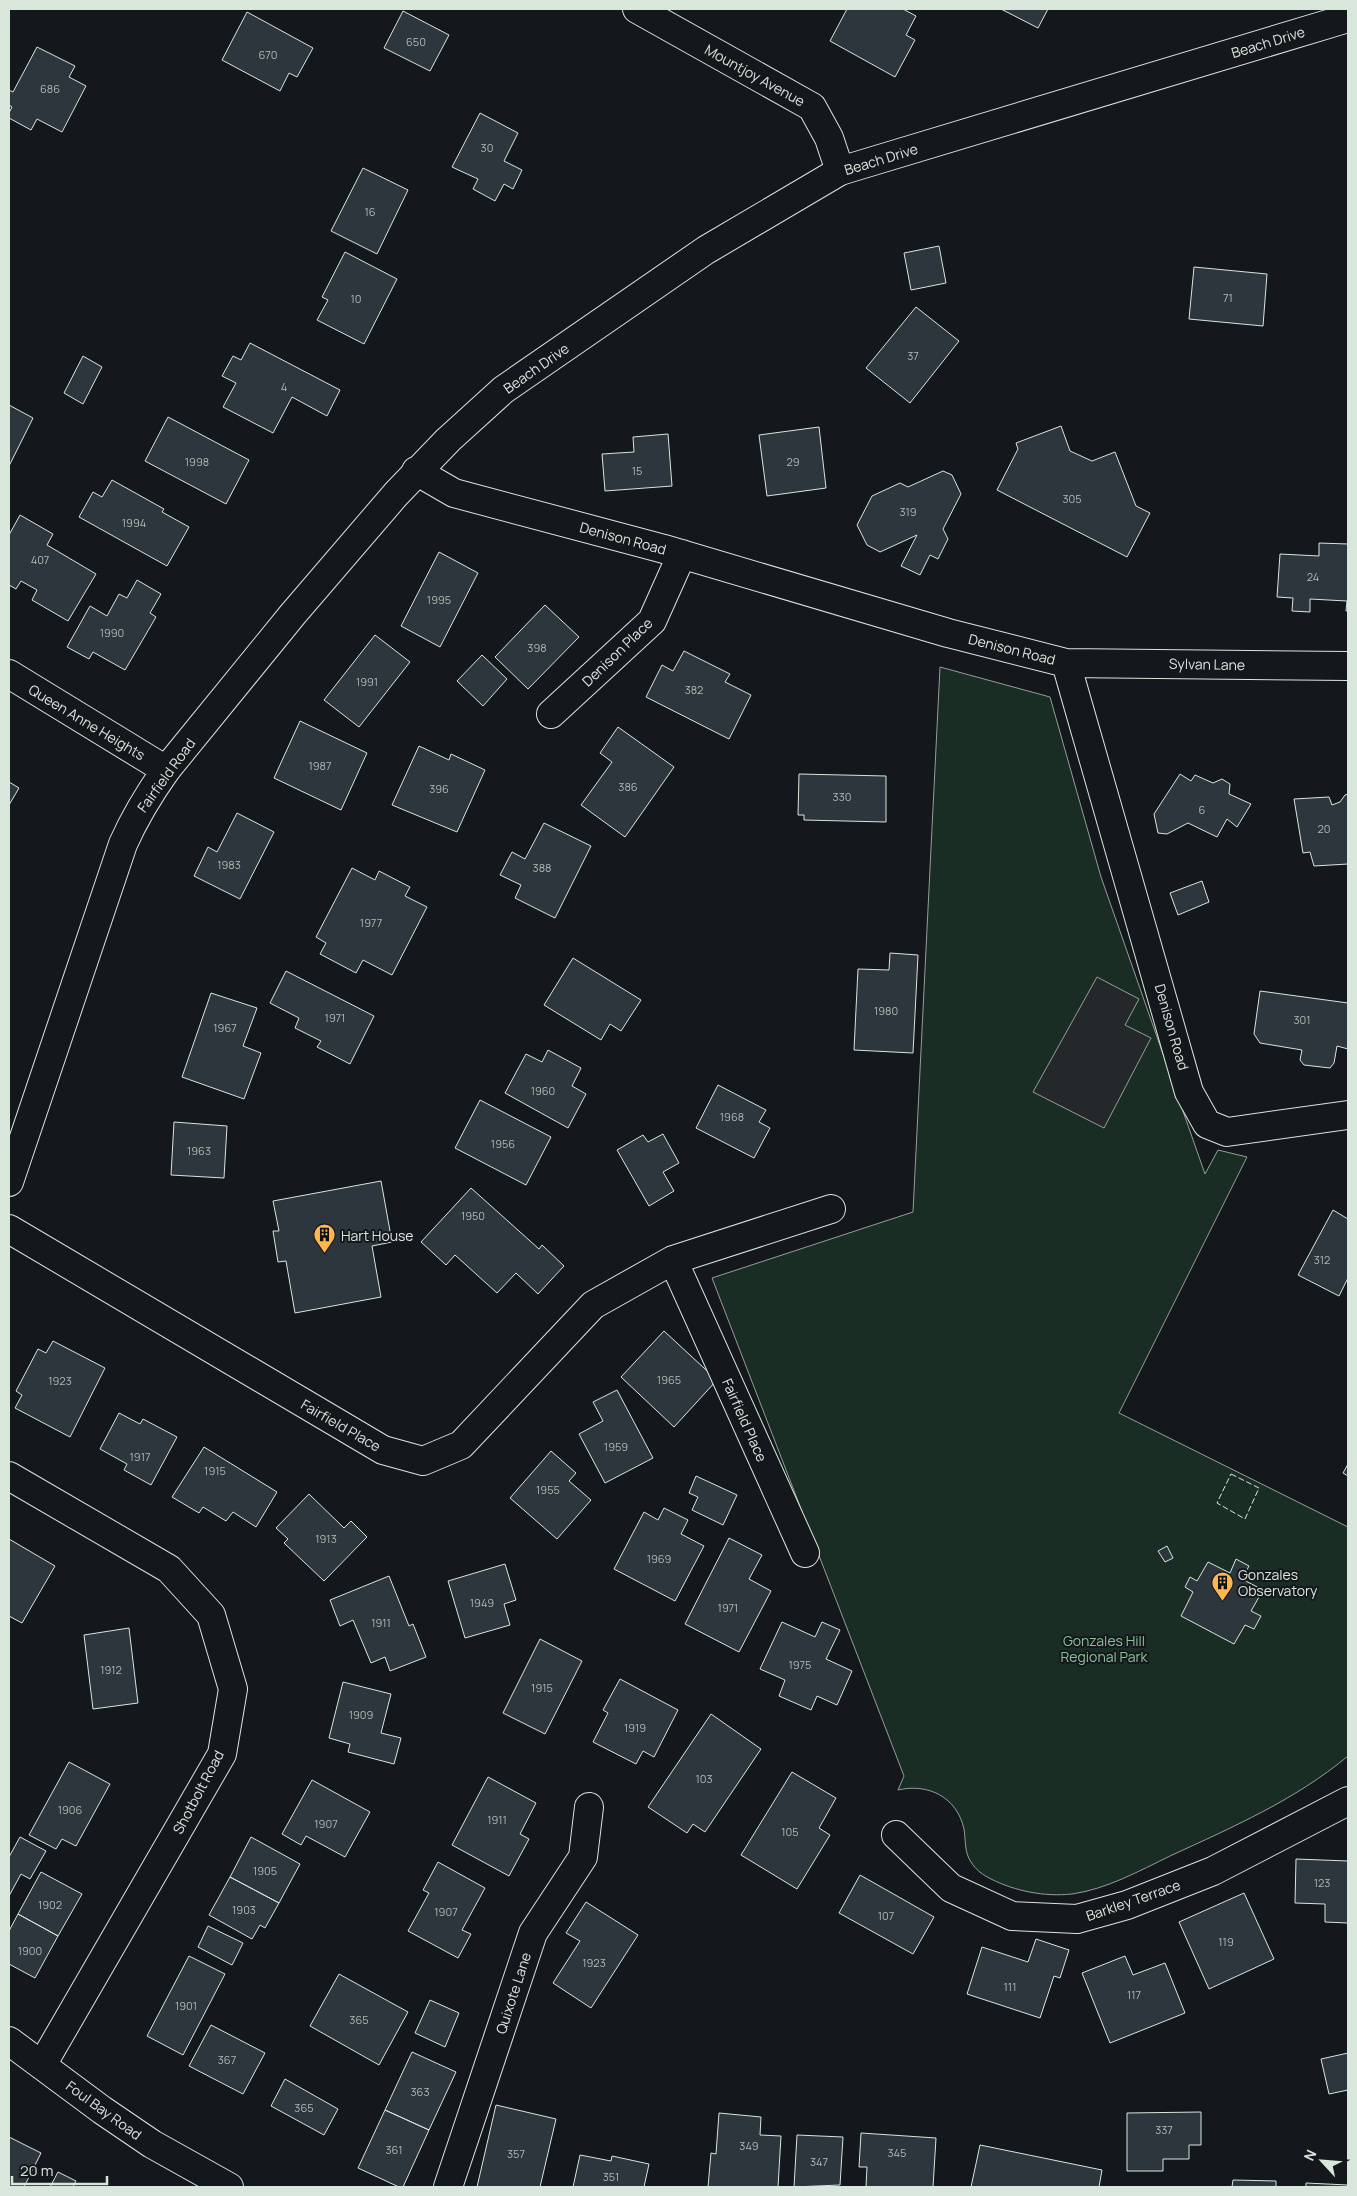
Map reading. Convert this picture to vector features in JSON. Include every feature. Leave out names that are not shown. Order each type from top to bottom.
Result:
[{"type":"street","name":"Mountjoy Avenue","points":[[636,9],[812,107],[829,138],[840,171]]},
{"type":"street","name":"Beach Drive","points":[[448,440],[503,390],[698,256],[840,171],[1348,18]]},
{"type":"street","name":"Fairfield Road","points":[[9,1182],[123,844],[136,815],[166,770],[292,614],[416,472],[448,440]]},
{"type":"street","name":"Denison Road","points":[[416,472],[454,493],[682,554],[948,633],[1066,663],[1190,1092],[1207,1124],[1227,1132],[1348,1115]]},
{"type":"street","name":"Denison Place","points":[[551,714],[652,621],[682,554]]},
{"type":"street","name":"Sylvan Lane","points":[[1066,663],[1348,666]]},
{"type":"street","name":"Queen Anne Heights","points":[[9,674],[166,770]]},
{"type":"street","name":"Fairfield Place","points":[[9,1229],[383,1450],[423,1460],[461,1445],[593,1305],[673,1260],[831,1209]]},
{"type":"street","name":"Fairfield Place","points":[[673,1260],[805,1553]]},
{"type":"street","name":"Shotbolt Road","points":[[9,1476],[169,1569],[212,1615],[233,1689],[222,1754],[42,2065]]},
{"type":"street","name":"Barkley Terrace","points":[[896,1835],[951,1888],[1012,1916],[1077,1919],[1127,1905],[1213,1871],[1348,1801]]},
{"type":"street","name":"Quixote Lane","points":[[448,2187],[533,1933],[583,1857],[589,1807]]},
{"type":"street","name":"Foul Bay Road","points":[[9,2041],[102,2110],[152,2144],[229,2187]]},
{"type":"green space","name":"Gonzales Hill Regional Park","points":[[940,667],[1050,697],[1101,877],[1205,1174],[1218,1150],[1247,1157],[1119,1413],[1348,1527],[1348,1756],[1307,1786],[1263,1812],[1123,1879],[1085,1892],[1072,1894],[1051,1895],[1030,1892],[1010,1887],[985,1876],[969,1858],[960,1818],[955,1808],[948,1801],[930,1791],[909,1788],[898,1790],[904,1776],[712,1278],[913,1212]]},
{"type":"shaded area","points":[[1097,977],[1139,999],[1125,1025],[1151,1038],[1104,1128],[1033,1092]]},
{"type":"building","points":[[847,9],[903,9],[916,16],[906,35],[915,40],[895,77],[830,41]]},
{"type":"building","points":[[1001,9],[1048,9],[1038,28]]},
{"type":"building","points":[[403,11],[449,35],[430,71],[384,48]]},
{"type":"building","points":[[247,12],[313,48],[297,77],[289,73],[280,91],[222,60]]},
{"type":"building","points":[[37,47],[75,66],[69,77],[86,86],[62,132],[37,119],[31,130],[9,118],[12,107],[9,105],[9,90],[13,92]]},
{"type":"building","points":[[480,113],[518,133],[504,161],[522,170],[513,189],[504,184],[495,201],[473,189],[478,179],[452,167]]},
{"type":"building","points":[[363,168],[408,190],[377,254],[331,231]]},
{"type":"building","points":[[939,246],[946,283],[911,290],[904,253]]},
{"type":"building","points":[[345,252],[397,279],[364,344],[317,320],[328,300],[322,297]]},
{"type":"building","points":[[1194,267],[1267,274],[1263,326],[1189,319]]},
{"type":"building","points":[[916,307],[959,341],[910,403],[866,368]]},
{"type":"building","points":[[250,343],[340,390],[327,416],[292,397],[273,433],[223,407],[236,383],[222,376],[233,356],[241,360]]},
{"type":"building","points":[[83,356],[102,367],[83,404],[64,393]]},
{"type":"building","points":[[9,405],[33,418],[9,466]]},
{"type":"building","points":[[168,417],[249,460],[226,504],[145,461]]},
{"type":"building","points":[[1061,426],[1070,451],[1092,461],[1115,452],[1136,506],[1150,513],[1127,557],[997,490],[1018,449],[1016,443]]},
{"type":"building","points":[[819,427],[826,488],[767,496],[759,435]]},
{"type":"building","points":[[668,434],[672,486],[605,491],[602,454],[634,452],[633,437]]},
{"type":"building","points":[[943,471],[952,475],[961,494],[943,529],[948,539],[938,559],[930,555],[920,575],[901,566],[917,535],[880,552],[867,545],[857,525],[872,496],[900,483],[908,487]]},
{"type":"building","points":[[112,480],[164,509],[162,512],[189,527],[167,566],[79,517],[93,492],[102,497]]},
{"type":"building","points":[[20,515],[53,534],[47,545],[96,574],[68,621],[32,600],[37,590],[21,581],[16,589],[9,585],[9,535]]},
{"type":"building","points":[[1319,543],[1348,544],[1348,611],[1346,611],[1347,601],[1310,599],[1310,612],[1292,611],[1293,598],[1277,597],[1280,554],[1319,556]]},
{"type":"building","points":[[439,552],[478,573],[440,647],[401,626]]},
{"type":"building","points":[[137,580],[161,594],[150,613],[156,617],[125,670],[93,652],[89,659],[67,647],[90,606],[107,616],[119,594],[127,598]]},
{"type":"building","points":[[545,605],[579,637],[528,689],[495,657]]},
{"type":"building","points":[[375,635],[410,662],[359,727],[324,700]]},
{"type":"building","points":[[684,651],[730,674],[725,682],[751,695],[729,739],[646,697],[662,665],[673,671]]},
{"type":"building","points":[[482,655],[507,679],[483,706],[457,681]]},
{"type":"building","points":[[300,721],[367,753],[341,810],[274,778]]},
{"type":"building","points":[[618,727],[674,767],[625,837],[581,805],[612,762],[600,753]]},
{"type":"building","points":[[419,746],[449,760],[451,754],[485,770],[457,832],[392,805]]},
{"type":"building","points":[[799,774],[886,776],[886,822],[804,820],[804,815],[798,815]]},
{"type":"building","points":[[1180,774],[1191,781],[1195,775],[1213,783],[1222,779],[1230,784],[1229,794],[1251,804],[1237,827],[1227,819],[1217,837],[1188,823],[1167,834],[1158,833],[1154,814]]},
{"type":"building","points":[[9,782],[19,788],[9,805]]},
{"type":"building","points":[[1348,794],[1348,864],[1314,866],[1310,852],[1303,853],[1294,799],[1329,797],[1332,805],[1340,802]]},
{"type":"building","points":[[237,813],[274,832],[240,899],[194,876],[208,847],[217,852]]},
{"type":"building","points":[[544,823],[591,846],[555,918],[515,898],[521,885],[500,875],[512,852],[525,859]]},
{"type":"building","points":[[352,868],[375,880],[379,871],[410,887],[405,896],[427,907],[392,975],[363,960],[356,973],[320,954],[326,943],[316,937]]},
{"type":"building","points":[[1202,881],[1209,902],[1178,915],[1170,893]]},
{"type":"building","points":[[890,953],[918,955],[913,1053],[854,1050],[858,969],[889,970]]},
{"type":"building","points":[[573,958],[641,1000],[621,1031],[610,1024],[601,1040],[544,1005]]},
{"type":"building","points":[[286,971],[374,1016],[350,1064],[317,1047],[321,1041],[295,1028],[299,1018],[270,1003]]},
{"type":"building","points":[[1260,991],[1348,1003],[1348,1049],[1337,1046],[1334,1063],[1330,1068],[1304,1065],[1300,1060],[1302,1050],[1260,1043],[1254,1034]]},
{"type":"building","points":[[211,993],[257,1008],[243,1046],[261,1053],[244,1099],[182,1077]]},
{"type":"building","points":[[548,1050],[581,1068],[572,1086],[586,1094],[568,1128],[505,1093],[526,1054],[542,1062]]},
{"type":"building","points":[[718,1085],[766,1110],[759,1122],[770,1128],[754,1158],[696,1128]]},
{"type":"building","points":[[480,1100],[551,1137],[526,1185],[455,1148]]},
{"type":"building","points":[[174,1122],[227,1126],[224,1178],[171,1175]]},
{"type":"building","points":[[663,1134],[679,1163],[663,1172],[674,1191],[649,1206],[617,1150],[643,1135],[648,1142]]},
{"type":"building","name":"Hart House","points":[[381,1181],[392,1242],[372,1246],[381,1297],[295,1313],[286,1261],[278,1262],[273,1231],[279,1231],[273,1201]]},
{"type":"building","points":[[471,1188],[539,1249],[542,1245],[564,1266],[538,1294],[516,1273],[497,1293],[455,1255],[446,1265],[421,1242]]},
{"type":"building","points":[[1333,1210],[1348,1219],[1348,1278],[1339,1296],[1298,1275]]},
{"type":"building","points":[[664,1331],[717,1380],[674,1427],[621,1377]]},
{"type":"building","points":[[53,1341],[105,1368],[70,1437],[15,1408],[22,1395],[16,1391],[38,1349],[46,1353]]},
{"type":"building","points":[[617,1390],[653,1458],[605,1483],[579,1434],[603,1421],[593,1402]]},
{"type":"building","points":[[119,1413],[140,1424],[143,1419],[177,1437],[151,1485],[124,1470],[127,1464],[100,1449]]},
{"type":"building","points":[[204,1447],[277,1492],[256,1527],[233,1512],[226,1521],[203,1507],[199,1513],[172,1497]]},
{"type":"building","points":[[551,1451],[576,1473],[569,1481],[591,1500],[557,1539],[510,1498]]},
{"type":"building","points":[[1348,1464],[1348,1476],[1343,1473]]},
{"type":"building","points":[[696,1476],[737,1495],[723,1525],[692,1510],[698,1497],[689,1493]]},
{"type":"building","points":[[309,1494],[344,1528],[351,1521],[367,1537],[324,1581],[284,1543],[288,1539],[276,1528]]},
{"type":"building","points":[[664,1508],[688,1520],[681,1534],[704,1546],[675,1601],[614,1569],[644,1512],[658,1520]]},
{"type":"building","points":[[729,1538],[762,1555],[749,1579],[771,1591],[739,1652],[685,1624]]},
{"type":"building","points":[[9,1539],[55,1566],[22,1623],[9,1616]]},
{"type":"building","points":[[1167,1546],[1173,1558],[1165,1562],[1158,1551]]},
{"type":"building","name":"Gonzales Observatory","points":[[1236,1559],[1249,1566],[1242,1579],[1263,1590],[1251,1611],[1261,1616],[1254,1629],[1245,1625],[1234,1644],[1181,1616],[1193,1592],[1185,1587],[1190,1577],[1197,1581],[1208,1562],[1230,1573]]},
{"type":"building","points":[[505,1564],[516,1600],[504,1604],[510,1625],[465,1638],[448,1581]]},
{"type":"building","points":[[389,1576],[409,1626],[413,1624],[426,1657],[390,1671],[385,1657],[371,1663],[353,1620],[340,1626],[330,1600]]},
{"type":"building","points":[[782,1622],[815,1637],[822,1622],[840,1630],[826,1659],[852,1671],[837,1705],[817,1696],[811,1710],[779,1696],[785,1680],[760,1669]]},
{"type":"building","points":[[129,1628],[138,1703],[93,1709],[84,1635]]},
{"type":"building","points":[[540,1639],[582,1661],[545,1734],[503,1713]]},
{"type":"building","points":[[620,1679],[678,1710],[654,1757],[643,1751],[636,1764],[593,1742],[608,1713],[603,1710]]},
{"type":"building","points":[[343,1682],[391,1694],[381,1733],[401,1738],[394,1764],[348,1752],[350,1744],[329,1738]]},
{"type":"building","points":[[711,1714],[761,1749],[705,1832],[693,1824],[687,1833],[648,1807]]},
{"type":"building","points":[[69,1762],[110,1784],[76,1846],[62,1839],[56,1849],[29,1835]]},
{"type":"building","points":[[792,1772],[836,1798],[819,1828],[830,1835],[797,1889],[741,1855]]},
{"type":"building","points":[[488,1777],[536,1803],[520,1834],[529,1839],[509,1876],[452,1845]]},
{"type":"building","points":[[312,1780],[370,1812],[345,1857],[306,1836],[301,1845],[282,1834]]},
{"type":"building","points":[[20,1837],[46,1851],[30,1879],[21,1874],[9,1896],[9,1857]]},
{"type":"building","points":[[251,1837],[300,1864],[279,1903],[230,1877]]},
{"type":"building","points":[[1296,1859],[1348,1861],[1348,1923],[1325,1922],[1325,1904],[1295,1903]]},
{"type":"building","points":[[438,1862],[485,1888],[462,1930],[471,1934],[458,1958],[408,1931],[429,1893],[423,1890]]},
{"type":"building","points":[[41,1872],[82,1894],[58,1936],[18,1914]]},
{"type":"building","points":[[860,1875],[934,1917],[913,1954],[839,1913]]},
{"type":"building","points":[[230,1877],[279,1903],[265,1928],[260,1925],[252,1939],[209,1915]]},
{"type":"building","points":[[1244,1893],[1274,1959],[1209,1989],[1179,1922]]},
{"type":"building","points":[[586,1902],[638,1935],[591,2008],[553,1983],[580,1941],[566,1933]]},
{"type":"building","points":[[18,1914],[58,1936],[35,1978],[9,1964],[9,1931]]},
{"type":"building","points":[[208,1926],[243,1943],[232,1965],[198,1947]]},
{"type":"building","points":[[1036,1939],[1069,1950],[1060,1978],[1054,1976],[1040,2018],[967,1994],[982,1947],[1028,1962]]},
{"type":"building","points":[[189,1956],[225,1974],[183,2055],[147,2036]]},
{"type":"building","points":[[1125,1956],[1133,1975],[1165,1963],[1185,2013],[1110,2043],[1082,1973]]},
{"type":"building","points":[[339,1974],[408,2012],[379,2065],[310,2026]]},
{"type":"building","points":[[430,2000],[459,2013],[445,2047],[415,2033]]},
{"type":"building","points":[[211,2025],[265,2053],[243,2094],[189,2066]]},
{"type":"building","points":[[412,2052],[456,2072],[429,2130],[385,2110]]},
{"type":"building","points":[[1348,2053],[1348,2090],[1329,2094],[1321,2059]]},
{"type":"building","points":[[285,2079],[338,2109],[324,2135],[271,2106]]},
{"type":"building","points":[[496,2105],[556,2119],[540,2187],[477,2187]]},
{"type":"building","points":[[385,2110],[429,2130],[403,2187],[399,2187],[358,2168]]},
{"type":"building","points":[[1201,2112],[1201,2145],[1189,2145],[1189,2159],[1163,2159],[1163,2171],[1127,2171],[1127,2113]]},
{"type":"building","points":[[719,2113],[761,2117],[760,2135],[781,2136],[778,2187],[708,2187],[711,2153],[716,2154]]},
{"type":"building","points":[[861,2133],[936,2138],[933,2187],[866,2187],[867,2167],[859,2167]]},
{"type":"building","points":[[797,2135],[843,2137],[840,2185],[794,2187]]},
{"type":"building","points":[[9,2137],[41,2153],[24,2187],[9,2187]]},
{"type":"building","points":[[980,2145],[1102,2170],[1099,2187],[971,2187]]},
{"type":"building","points":[[580,2155],[611,2161],[612,2156],[649,2164],[644,2187],[573,2187]]},
{"type":"building","points":[[58,2172],[76,2181],[73,2187],[50,2187]]},
{"type":"building","points":[[1233,2180],[1276,2181],[1276,2187],[1232,2187]]},
{"type":"building","points":[[1306,2183],[1348,2185],[1348,2187],[1306,2187]]},
{"type":"fence","points":[[1231,1474],[1259,1488],[1245,1519],[1217,1503],[1231,1474]]},
{"type":"place","name":"Hart House","points":[[325,1254]]},
{"type":"place","name":"Gonzales Observatory","points":[[1222,1601]]}]
